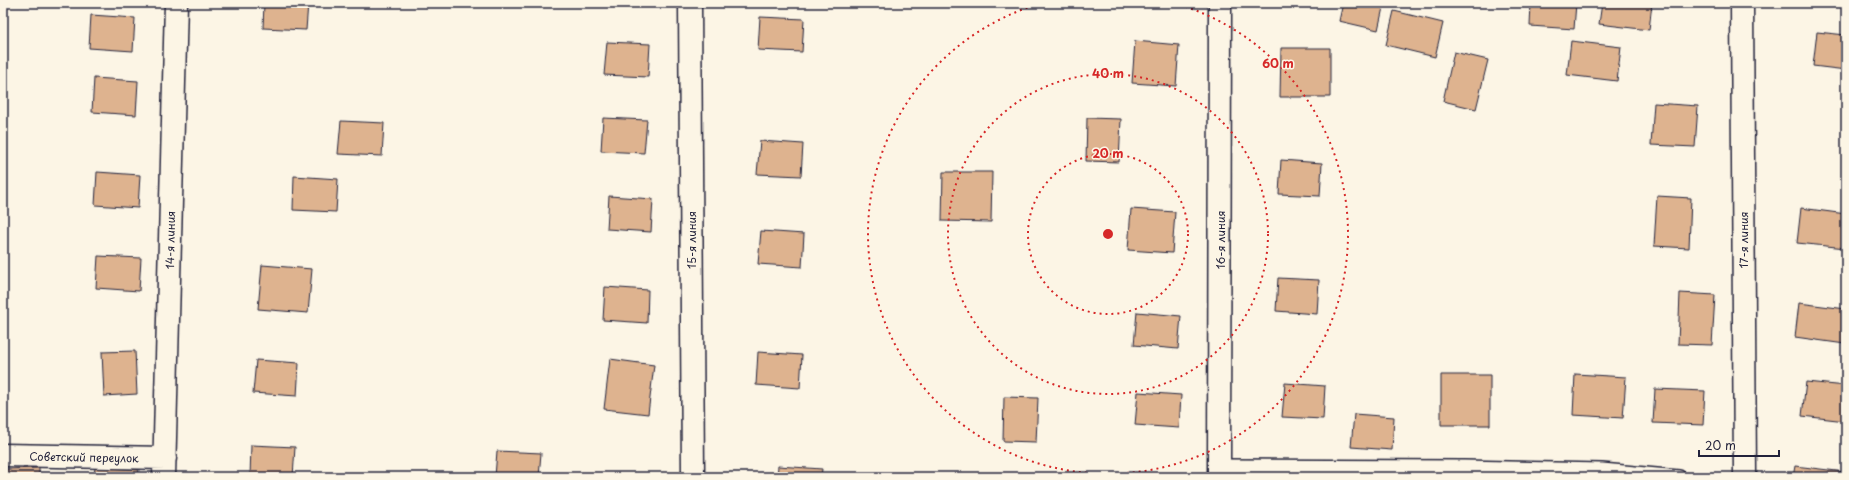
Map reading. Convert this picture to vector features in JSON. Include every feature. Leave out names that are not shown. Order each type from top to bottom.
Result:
[{"type":"street","name":"14-я линия","points":[[165,467],[176,3]]},
{"type":"street","name":"15-я линия","points":[[690,3],[692,477]]},
{"type":"street","name":"16-я линия","points":[[1219,472],[1220,3]]},
{"type":"street","name":"17-я линия","points":[[1742,3],[1745,477]]},
{"type":"street","name":"Советский переулок","points":[[3,455],[165,467]]},
{"type":"lane","points":[[1219,472],[1456,467],[1594,470],[1679,477]]},
{"type":"building","points":[[264,3],[308,3],[306,30],[263,28]]},
{"type":"building","points":[[1343,3],[1384,3],[1378,30],[1339,21]]},
{"type":"building","points":[[1531,3],[1576,3],[1574,29],[1530,26]]},
{"type":"building","points":[[1602,3],[1652,3],[1649,30],[1599,24]]},
{"type":"building","points":[[1394,11],[1443,23],[1435,57],[1386,45]]},
{"type":"building","points":[[91,15],[135,18],[133,51],[89,48]]},
{"type":"building","points":[[760,17],[804,19],[802,52],[758,50]]},
{"type":"building","points":[[1817,32],[1846,35],[1846,70],[1813,66]]},
{"type":"building","points":[[1135,41],[1179,45],[1176,86],[1132,83]]},
{"type":"building","points":[[1571,41],[1621,47],[1617,81],[1567,75]]},
{"type":"building","points":[[607,42],[650,44],[648,77],[604,75]]},
{"type":"building","points":[[1281,48],[1330,48],[1330,97],[1280,97]]},
{"type":"building","points":[[1454,52],[1488,60],[1476,109],[1443,101]]},
{"type":"building","points":[[94,78],[138,81],[136,115],[92,112]]},
{"type":"building","points":[[1654,103],[1698,106],[1695,147],[1651,145]]},
{"type":"building","points":[[603,118],[647,120],[644,153],[601,151]]},
{"type":"building","points":[[1087,118],[1121,119],[1119,162],[1086,161]]},
{"type":"building","points":[[341,121],[384,123],[382,156],[338,154]]},
{"type":"building","points":[[760,141],[803,144],[801,176],[757,174]]},
{"type":"building","points":[[1281,160],[1322,163],[1320,196],[1279,194]]},
{"type":"building","points":[[97,172],[140,175],[138,208],[95,205]]},
{"type":"building","points":[[943,172],[992,172],[991,222],[942,221]]},
{"type":"building","points":[[294,176],[338,179],[336,212],[293,210]]},
{"type":"building","points":[[609,196],[653,199],[651,232],[607,229]]},
{"type":"building","points":[[1657,196],[1691,198],[1689,248],[1654,246]]},
{"type":"building","points":[[1801,208],[1846,214],[1846,248],[1797,243]]},
{"type":"building","points":[[1131,209],[1175,212],[1172,253],[1128,250]]},
{"type":"building","points":[[761,231],[804,234],[802,267],[758,264]]},
{"type":"building","points":[[98,256],[141,258],[139,291],[96,288]]},
{"type":"building","points":[[262,265],[312,269],[308,313],[258,309]]},
{"type":"building","points":[[1278,278],[1319,280],[1317,314],[1276,311]]},
{"type":"building","points":[[605,287],[648,290],[647,323],[603,320]]},
{"type":"building","points":[[1680,293],[1715,295],[1712,345],[1678,344]]},
{"type":"building","points":[[1799,303],[1846,309],[1845,344],[1795,337]]},
{"type":"building","points":[[1137,312],[1181,316],[1178,349],[1134,345]]},
{"type":"building","points":[[135,351],[137,394],[104,396],[102,352]]},
{"type":"building","points":[[758,352],[802,355],[800,388],[756,385]]},
{"type":"building","points":[[610,359],[654,365],[648,414],[604,409]]},
{"type":"building","points":[[256,360],[299,363],[297,396],[253,393]]},
{"type":"building","points":[[1575,374],[1626,377],[1623,418],[1573,415]]},
{"type":"building","points":[[1441,375],[1490,375],[1490,425],[1441,425]]},
{"type":"building","points":[[1806,382],[1846,386],[1846,421],[1802,416]]},
{"type":"building","points":[[1285,383],[1325,386],[1323,419],[1282,417]]},
{"type":"building","points":[[1655,389],[1705,391],[1703,425],[1653,423]]},
{"type":"building","points":[[1138,392],[1181,395],[1179,428],[1135,425]]},
{"type":"building","points":[[1004,397],[1038,398],[1036,442],[1003,441]]},
{"type":"building","points":[[1354,414],[1394,417],[1392,450],[1351,447]]},
{"type":"building","points":[[251,445],[295,447],[293,477],[250,477]]},
{"type":"building","points":[[497,451],[541,453],[539,477],[495,477]]},
{"type":"building","points":[[778,466],[822,469],[821,477],[777,477]]},
{"type":"building","points":[[1795,466],[1845,472],[1844,477],[1793,477]]},
{"type":"building","points":[[95,467],[139,470],[138,477],[94,477]]},
{"type":"building","points":[[39,468],[39,477],[6,477],[6,469]]}]
